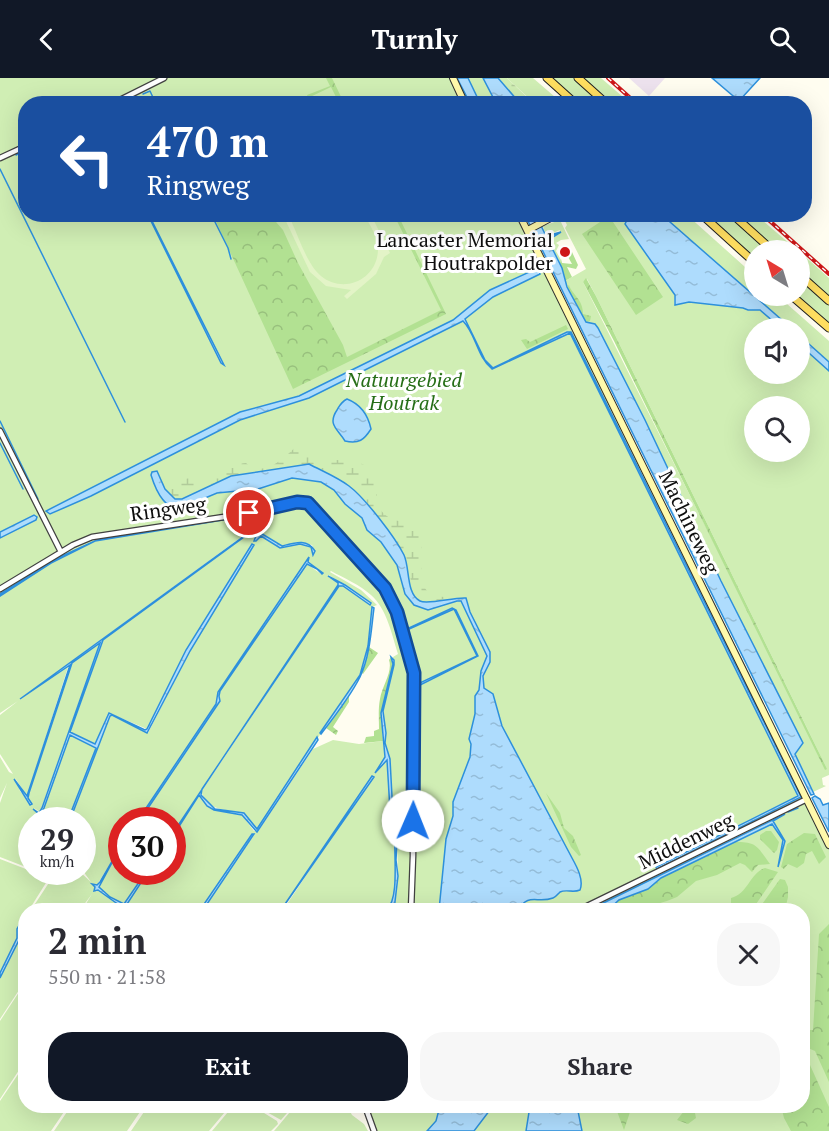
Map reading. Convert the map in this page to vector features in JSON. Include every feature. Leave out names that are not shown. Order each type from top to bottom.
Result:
[{"type":"main road","points":[[547,78],[567,96]]},
{"type":"main road","points":[[578,78],[598,96]]},
{"type":"main road","points":[[710,222],[744,253]]},
{"type":"main road","points":[[741,222],[761,240]]},
{"type":"main road","points":[[810,284],[829,301]]},
{"type":"main road","points":[[804,306],[829,328]]},
{"type":"street","points":[[128,96],[164,78]]},
{"type":"street","points":[[453,78],[461,96]]},
{"type":"street","points":[[0,158],[18,150]]},
{"type":"street","name":"Machineweg","points":[[525,222],[829,844]]},
{"type":"street","points":[[530,229],[543,222]]},
{"type":"street","points":[[0,431],[60,552]]},
{"type":"street","name":"Ringweg","points":[[0,589],[60,552],[83,540],[104,534],[237,515],[294,502],[306,502],[316,510],[391,597],[412,663],[414,738],[411,903]]},
{"type":"street","name":"Middenweg","points":[[593,903],[807,799]]},
{"type":"street","points":[[368,1113],[374,1131]]},
{"type":"shaded area","points":[[629,78],[665,78],[649,96]]},
{"type":"green space","name":"Natuurgebied Houtrak","points":[[0,78],[450,78],[459,96],[18,96],[18,222],[520,222],[803,799],[590,903],[395,903],[398,876],[397,841],[395,841],[395,887],[391,903],[288,903],[372,777],[286,903],[208,903],[253,834],[205,903],[128,903],[139,885],[186,885],[186,816],[199,795],[214,809],[242,815],[254,831],[259,830],[313,749],[333,740],[359,744],[383,741],[385,757],[376,773],[386,759],[390,810],[394,837],[397,837],[383,711],[394,665],[393,657],[398,654],[388,623],[377,601],[362,588],[331,571],[361,590],[377,605],[372,607],[368,646],[360,675],[257,829],[243,813],[213,806],[201,792],[339,586],[343,586],[371,604],[329,575],[338,585],[186,813],[186,807],[149,807],[220,701],[220,691],[307,564],[321,574],[323,573],[308,562],[309,557],[218,692],[216,704],[147,807],[108,807],[108,867],[95,888],[96,892],[98,890],[117,903],[86,903],[92,894],[85,903],[36,903],[47,885],[96,885],[96,807],[75,807],[110,716],[148,733],[190,651],[254,545],[252,544],[186,650],[147,729],[109,713],[96,744],[70,732],[103,640],[251,532],[257,533],[259,537],[261,536],[280,548],[300,544],[311,547],[313,554],[315,551],[312,545],[298,542],[282,546],[257,530],[251,530],[20,699],[69,664],[27,796],[15,778],[20,791],[31,804],[28,798],[29,793],[72,663],[100,643],[42,807],[18,807],[18,864],[0,857],[0,803],[7,783],[0,798],[0,757],[9,772],[13,774],[0,754],[0,715],[18,701],[0,713]]},
{"type":"green space","points":[[326,78],[332,78],[341,96],[336,96],[331,87],[307,96],[307,95],[330,86]]},
{"type":"green space","points":[[454,78],[483,78],[492,96],[463,96]]},
{"type":"green space","points":[[498,78],[507,78],[526,96],[514,96]]},
{"type":"green space","points":[[507,78],[533,78],[554,96],[526,96]]},
{"type":"green space","points":[[551,78],[574,78],[595,96],[573,96]]},
{"type":"green space","points":[[583,78],[601,78],[622,96],[605,96]]},
{"type":"green space","points":[[216,222],[276,222],[283,230],[298,263],[343,345],[347,357],[441,310],[397,222],[401,222],[446,314],[293,389]]},
{"type":"green space","points":[[286,222],[292,222],[316,271],[330,282],[349,284],[366,276],[372,269],[378,245],[368,222],[374,222],[390,253],[384,257],[376,274],[347,299],[344,296],[351,290],[326,286],[310,272]]},
{"type":"green space","points":[[561,222],[569,239],[556,243],[559,245],[556,251],[561,260],[560,263],[548,240],[559,234],[560,230],[546,236],[543,226]]},
{"type":"green space","points":[[566,222],[630,222],[675,295],[674,304],[689,302],[760,310],[769,318],[744,318],[744,384],[810,384],[810,354],[829,371],[829,775],[822,778],[823,785],[826,786],[813,792],[795,754],[803,743],[598,329],[586,322],[569,286],[567,287],[565,281],[586,269],[565,228]],"holes":[[[587,279],[596,296],[827,769],[583,282]]]},
{"type":"green space","points":[[600,222],[613,222],[663,297],[636,315],[582,234]]},
{"type":"green space","points":[[670,222],[695,222],[744,266],[744,287]]},
{"type":"green space","points":[[713,222],[736,222],[757,240],[744,240],[744,249]]},
{"type":"green space","points":[[744,222],[764,222],[785,240],[765,240]]},
{"type":"green space","points":[[570,252],[578,265],[576,269],[567,267],[572,277],[565,281],[560,263],[561,259],[562,263],[572,264],[567,255]]},
{"type":"green space","points":[[810,261],[829,278],[829,296],[810,279]]},
{"type":"green space","points":[[586,278],[827,769],[825,770],[583,282]]},
{"type":"green space","points":[[569,285],[580,301],[583,314],[591,316],[590,321],[586,322],[567,287]]},
{"type":"green space","points":[[810,287],[829,304],[829,325],[807,306],[810,306]]},
{"type":"green space","points":[[766,306],[789,306],[803,318],[779,318]]},
{"type":"green space","points":[[810,324],[829,341],[829,362],[810,345]]},
{"type":"green space","points":[[566,325],[568,329],[527,349],[521,340],[526,339],[530,342]]},
{"type":"green space","points":[[299,446],[316,456],[360,463],[372,470],[377,478],[377,501],[382,512],[411,526],[420,538],[422,577],[426,590],[433,595],[449,598],[427,603],[419,601],[413,593],[408,563],[394,537],[368,506],[337,478],[252,474],[231,476],[182,499],[174,500],[170,498],[155,470],[166,485],[172,485],[188,478],[213,478],[233,466],[246,463],[253,469],[268,467]]},
{"type":"green space","points":[[369,647],[378,653],[363,674],[362,673]]},
{"type":"green space","points":[[391,657],[393,664],[381,713],[383,741],[364,743],[366,737],[374,736],[374,731],[379,729],[380,699]]},
{"type":"green space","points":[[349,696],[349,702],[333,727],[338,731],[336,735],[326,728]]},
{"type":"green space","name":"Natuurgebied Houtrak","points":[[72,736],[96,748],[73,807],[43,807],[68,737]]},
{"type":"green space","points":[[546,793],[560,813],[564,828],[573,836],[581,855],[579,856],[571,847]]},
{"type":"green space","points":[[806,803],[829,849],[829,1131],[375,1131],[369,1113],[810,1113],[810,903],[597,903]]},
{"type":"green space","points":[[771,831],[779,842],[774,853],[760,839],[760,835]]},
{"type":"green space","points":[[804,833],[815,834],[826,857],[819,864],[812,851],[806,854],[804,863],[797,868],[788,864],[784,869],[781,867],[787,844]]},
{"type":"green space","points":[[733,842],[747,842],[756,846],[770,864],[758,865],[752,872],[740,863],[717,875],[696,881],[677,897],[660,903],[616,903],[648,889],[661,878]]},
{"type":"green space","points":[[0,859],[18,866],[18,885],[45,885],[33,903],[18,903],[17,938],[0,973]]},
{"type":"green space","points":[[765,868],[778,872],[757,903],[731,903],[731,898],[737,896]]},
{"type":"green space","points":[[108,870],[108,885],[137,885],[125,903],[110,897],[98,887]]},
{"type":"green space","points":[[780,879],[785,880],[788,887],[787,903],[763,903]]},
{"type":"green space","points":[[829,924],[829,1082],[815,1051],[810,1049],[819,934]]},
{"type":"green space","points":[[18,942],[18,992],[0,1019],[0,978]]},
{"type":"green space","points":[[18,994],[18,1072],[0,1099],[0,1021]]},
{"type":"green space","points":[[810,1065],[829,1107],[829,1131],[791,1131],[783,1113],[810,1113]]},
{"type":"green space","points":[[18,1074],[18,1113],[63,1113],[51,1131],[0,1131],[0,1101]]},
{"type":"green space","points":[[66,1113],[139,1113],[127,1131],[54,1131]]},
{"type":"green space","points":[[143,1113],[224,1113],[209,1131],[131,1131]]},
{"type":"green space","points":[[227,1113],[264,1113],[278,1124],[271,1131],[212,1131]]},
{"type":"green space","points":[[268,1113],[287,1113],[281,1120]]},
{"type":"green space","points":[[289,1113],[351,1113],[364,1124],[368,1131],[274,1131]]},
{"type":"green space","points":[[618,1113],[630,1113],[624,1130]]},
{"type":"green space","points":[[682,1113],[695,1113],[696,1118],[688,1124],[677,1120]]},
{"type":"water","points":[[457,78],[468,78],[477,96],[466,96]]},
{"type":"water","points":[[483,78],[498,78],[514,96],[492,96]]},
{"type":"water","points":[[712,78],[760,78],[744,96],[733,96]]},
{"type":"water","points":[[151,222],[224,365],[221,363]]},
{"type":"water","points":[[528,222],[539,222],[546,236],[561,232],[548,240],[562,268],[567,287],[586,322],[595,324],[598,328],[803,743],[795,754],[814,794],[811,795]]},
{"type":"water","points":[[626,222],[670,222],[744,287],[744,306],[766,306],[780,318],[769,318],[760,310],[689,302],[675,305],[675,295],[625,224]]},
{"type":"water","points":[[538,268],[540,274],[493,297],[465,319],[485,360],[493,368],[571,332],[801,797],[657,869],[656,867],[798,796],[570,333],[492,369],[483,358],[471,332],[463,321],[309,398],[240,420],[91,496],[50,514],[46,511],[240,412],[299,396],[453,320],[490,290]]},
{"type":"water","points":[[810,345],[829,362],[829,371],[810,354]]},
{"type":"water","points":[[347,399],[363,411],[371,429],[363,438],[354,442],[345,441],[333,423],[334,415],[342,402]]},
{"type":"water","points":[[309,464],[349,486],[379,518],[404,555],[410,587],[416,598],[429,602],[466,598],[470,612],[490,652],[490,662],[483,676],[484,688],[493,694],[502,726],[576,865],[581,878],[580,890],[562,891],[554,898],[530,900],[524,903],[440,903],[446,839],[453,816],[453,802],[470,757],[469,739],[475,714],[475,696],[479,690],[481,671],[487,656],[461,601],[428,610],[414,605],[405,594],[397,565],[381,542],[367,530],[362,518],[345,504],[334,490],[321,482],[292,478],[258,489],[217,493],[179,509],[173,508],[164,501],[151,475],[152,472],[157,471],[165,489],[175,499],[182,499],[231,476]]},
{"type":"water","points":[[34,515],[37,517],[36,520],[0,538],[0,532]]},
{"type":"water","points":[[241,517],[95,541],[51,563],[0,596],[60,557],[97,540]]},
{"type":"water","points":[[254,529],[282,546],[304,543],[308,544],[312,547],[315,551],[313,555],[311,547],[300,544],[280,548],[261,536],[254,541],[257,533],[251,532],[103,640],[70,732],[95,744],[109,713],[147,729],[186,650],[252,544],[254,545],[190,651],[147,733],[110,716],[75,807],[73,807],[96,748],[70,735],[44,807],[42,807],[100,643],[72,663],[29,793],[28,798],[32,804],[30,805],[14,779],[27,796],[70,665],[20,699]]},
{"type":"water","points":[[309,557],[308,562],[323,573],[307,564],[220,691],[220,701],[147,807],[216,704],[218,692]]},
{"type":"water","points":[[328,576],[371,603],[370,605],[343,586],[339,586],[221,760],[338,585]]},
{"type":"water","points":[[372,607],[374,608],[371,634],[363,669],[356,684],[347,699],[321,734],[360,675],[368,646]]},
{"type":"water","points":[[454,609],[407,630],[405,625],[409,628]]},
{"type":"water","points":[[454,609],[478,656],[420,685],[418,689],[417,661],[420,683],[477,656]]},
{"type":"water","points":[[391,657],[394,665],[383,711],[397,838],[394,837],[390,810],[387,760],[375,773],[385,757],[381,713],[393,664]]},
{"type":"water","points":[[317,737],[318,740],[257,832],[242,815],[214,810],[207,806],[199,795],[186,814],[202,790],[201,795],[215,809],[244,813],[257,829]]},
{"type":"water","points":[[372,776],[374,777],[286,903]]},
{"type":"water","points":[[815,796],[823,805],[829,803],[829,832],[812,798]]},
{"type":"water","points":[[785,814],[773,821],[785,841],[778,867],[783,840],[772,824],[661,878],[648,889],[616,903],[603,903]]},
{"type":"water","points":[[252,834],[254,834],[208,903],[205,903]]},
{"type":"water","points":[[395,841],[397,841],[398,876],[395,903],[391,903],[395,878]]},
{"type":"water","points":[[108,868],[99,887],[110,897],[122,903],[116,903],[98,890],[94,891],[93,885],[97,885]]},
{"type":"water","points":[[137,885],[139,885],[128,903],[125,903]]},
{"type":"water","points":[[18,927],[18,942],[0,978],[0,973],[17,938]]},
{"type":"water","points":[[438,1113],[488,1113],[474,1131],[427,1131],[436,1121]]},
{"type":"water","points":[[529,1113],[578,1113],[582,1131],[526,1131]]},
{"type":"waterway","points":[[143,94],[150,91],[152,96]]},
{"type":"waterway","points":[[0,169],[18,205]]},
{"type":"waterway","points":[[26,222],[125,422]]},
{"type":"waterway","points":[[215,222],[231,259]]},
{"type":"waterway","points":[[0,421],[38,499]]},
{"type":"waterway","points":[[0,443],[23,489]]},
{"type":"waterway","points":[[788,812],[798,808]]},
{"type":"railway","points":[[608,78],[628,96]]},
{"type":"railway","points":[[771,222],[829,274]]},
{"type":"place","name":"Lancaster Memorial Houtrakpolder","points":[[565,252]]},
{"type":"route","points":[[249,513],[297,502],[308,503],[374,575],[391,597],[414,673],[413,821]]}]
